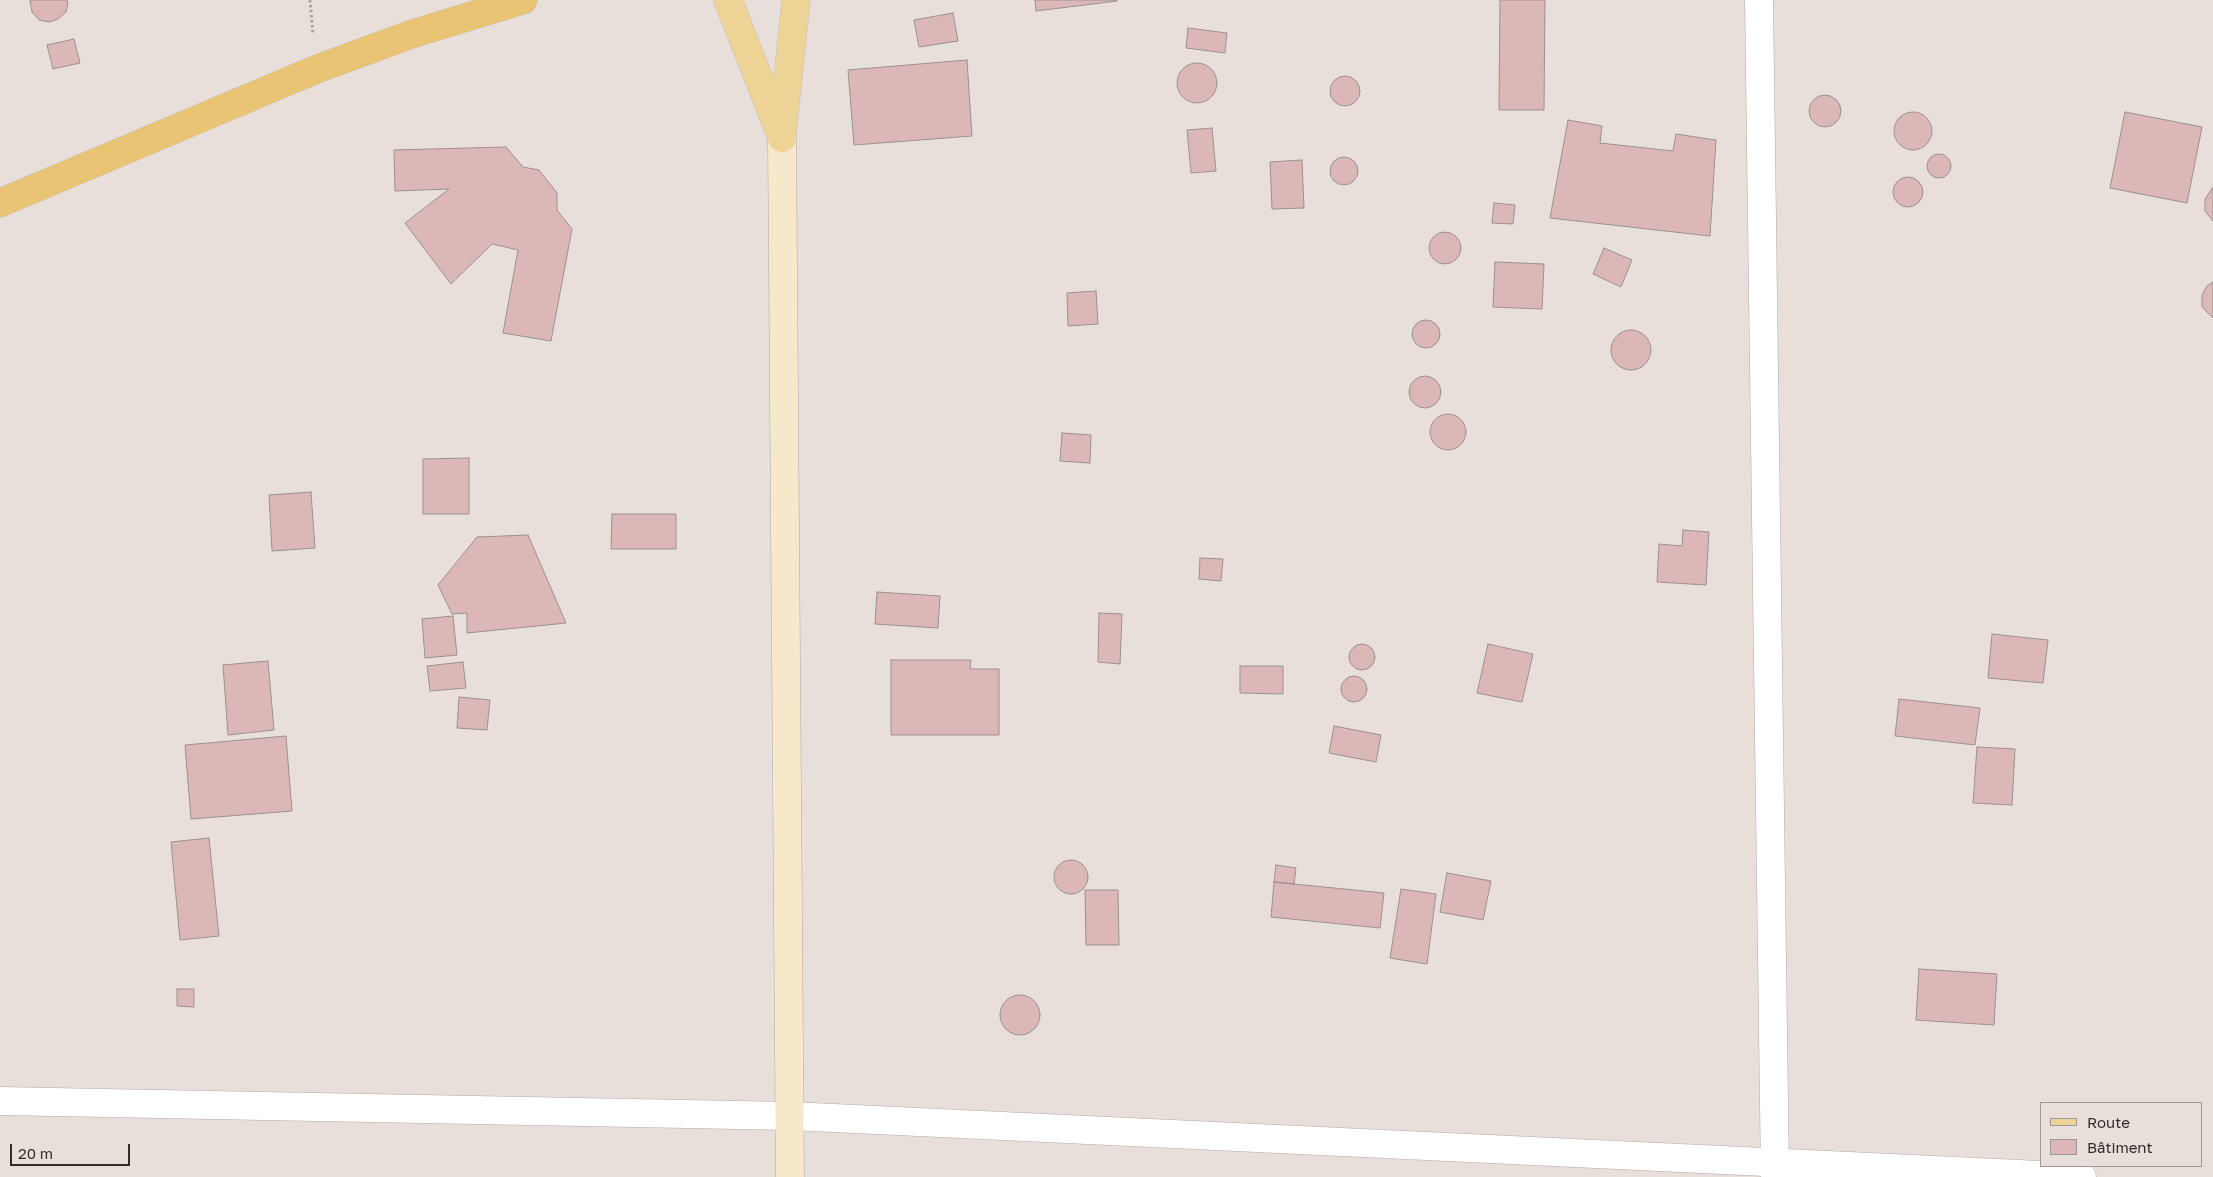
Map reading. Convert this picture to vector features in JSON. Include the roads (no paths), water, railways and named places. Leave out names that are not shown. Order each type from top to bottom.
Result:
[{"type":"highway","points":[[412,34],[452,0]]},
{"type":"highway","points":[[0,204],[317,69],[412,34],[523,0]]},
{"type":"main road","points":[[728,0],[782,138]]},
{"type":"main road","points":[[790,1177],[782,138],[796,0]]},
{"type":"street","points":[[1760,0],[1775,1170]]},
{"type":"street","points":[[0,1101],[791,1116],[1775,1170],[2082,1177]]}]
